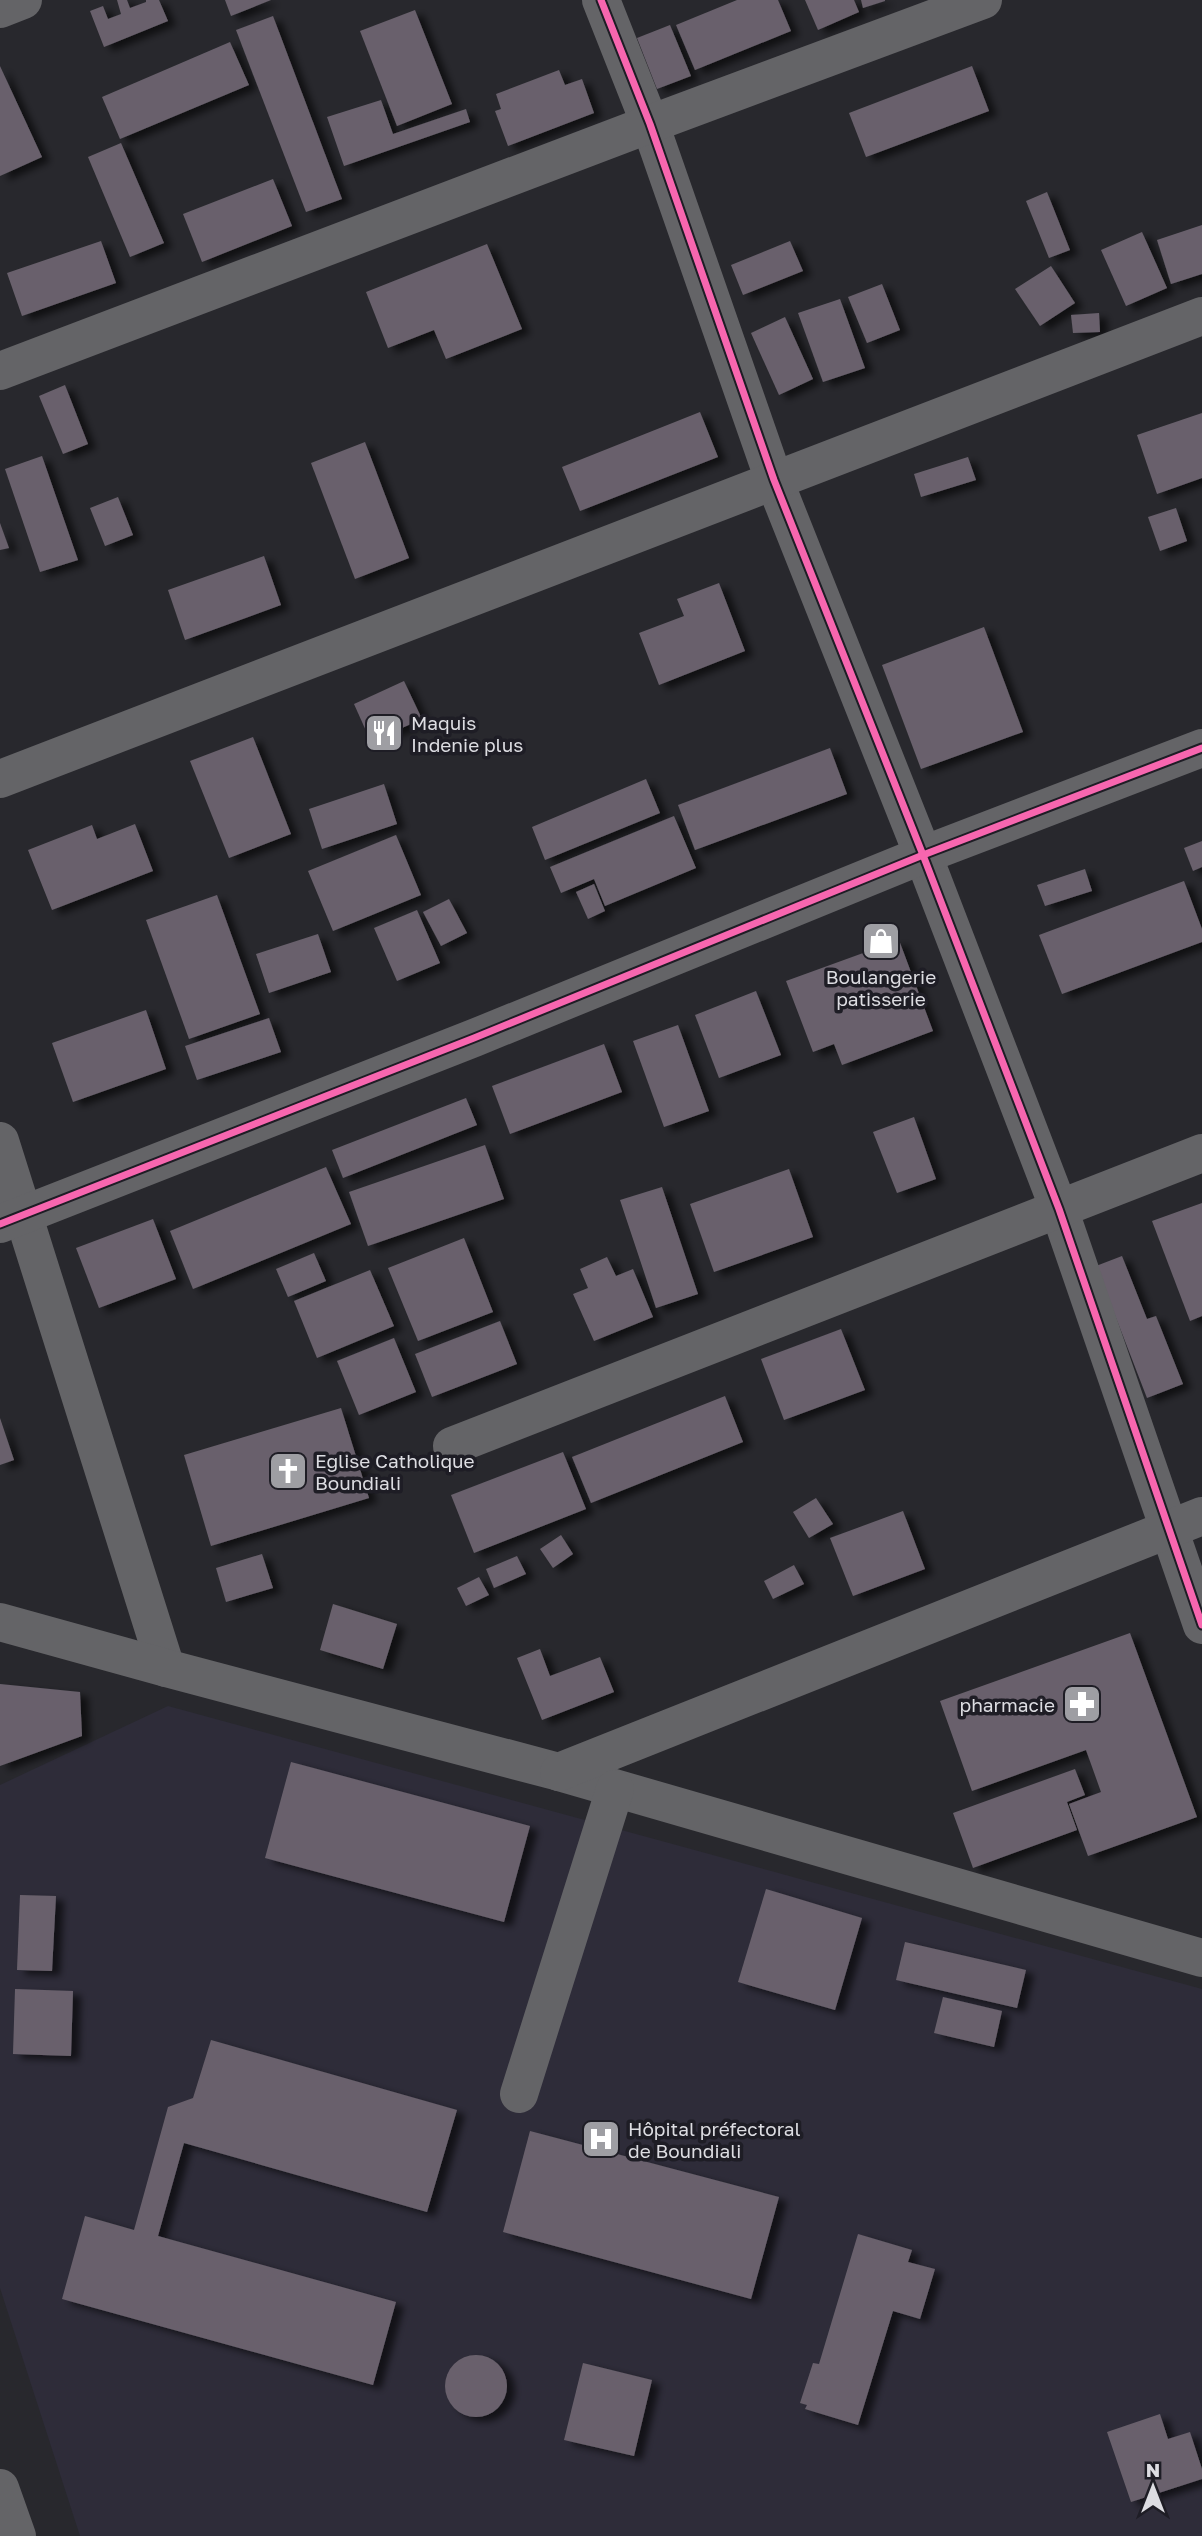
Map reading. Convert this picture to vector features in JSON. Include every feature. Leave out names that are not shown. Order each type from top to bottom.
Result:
[{"type":"street","points":[[0,9],[23,0]]},
{"type":"street","points":[[601,0],[650,124],[774,480],[923,855],[1059,1209],[1185,1522],[1202,1625]]},
{"type":"street","points":[[0,372],[983,0]]},
{"type":"street","points":[[0,779],[1202,316]]},
{"type":"street","points":[[13,1219],[474,1038],[923,855],[1202,748]]},
{"type":"street","points":[[0,1141],[13,1219],[166,1668]]},
{"type":"street","points":[[452,1446],[1202,1153]]},
{"type":"street","points":[[559,1772],[1185,1522]]},
{"type":"street","points":[[0,1622],[559,1772],[1202,1958]]},
{"type":"street","points":[[519,2094],[615,1789]]},
{"type":"street","points":[[0,2488],[17,2536]]},
{"type":"shaded area","name":"Hôpital préfectoral de Boundiali","points":[[168,1706],[1202,1989],[1202,2536],[80,2536],[0,2288],[0,1785]]},
{"type":"building","points":[[117,0],[127,0],[130,8],[146,0],[159,0],[168,21],[104,47],[90,11],[103,6],[108,19],[121,14]]},
{"type":"building","points":[[225,0],[271,0],[231,16]]},
{"type":"building","points":[[737,0],[778,0],[791,31],[695,70],[676,25]]},
{"type":"building","points":[[805,0],[854,0],[859,12],[818,30]]},
{"type":"building","points":[[861,0],[885,0],[885,1],[863,8]]},
{"type":"building","points":[[415,10],[452,104],[397,126],[360,31]]},
{"type":"building","points":[[273,16],[342,199],[306,212],[236,30]]},
{"type":"building","points":[[670,25],[691,76],[657,89],[637,38]]},
{"type":"building","points":[[230,42],[249,85],[120,139],[102,97]]},
{"type":"building","points":[[0,66],[42,157],[0,176]]},
{"type":"building","points":[[972,66],[989,111],[866,157],[849,113]]},
{"type":"building","points":[[559,70],[565,85],[582,79],[594,113],[508,146],[495,111],[501,109],[496,94]]},
{"type":"building","points":[[381,100],[393,134],[466,109],[470,122],[344,166],[327,117]]},
{"type":"building","points":[[121,143],[164,243],[130,257],[88,157]]},
{"type":"building","points":[[273,179],[292,226],[202,262],[183,214]]},
{"type":"building","points":[[1047,192],[1070,250],[1049,258],[1026,201]]},
{"type":"building","points":[[1202,225],[1202,274],[1171,284],[1157,240]]},
{"type":"building","points":[[1142,232],[1167,288],[1126,306],[1101,250]]},
{"type":"building","points":[[101,241],[116,283],[22,316],[7,273]]},
{"type":"building","points":[[790,241],[803,271],[743,295],[731,265]]},
{"type":"building","points":[[487,244],[522,329],[446,359],[434,330],[388,348],[366,292]]},
{"type":"building","points":[[1051,266],[1075,303],[1040,326],[1015,289]]},
{"type":"building","points":[[882,284],[900,330],[867,343],[848,297]]},
{"type":"building","points":[[840,299],[865,368],[823,382],[798,313]]},
{"type":"building","points":[[1099,313],[1100,332],[1073,333],[1071,315]]},
{"type":"building","points":[[785,317],[813,379],[779,395],[751,333]]},
{"type":"building","points":[[65,385],[88,444],[63,454],[39,396]]},
{"type":"building","points":[[700,412],[718,457],[580,511],[562,467]]},
{"type":"building","points":[[1202,413],[1202,478],[1157,494],[1137,435]]},
{"type":"building","points":[[365,442],[409,558],[355,579],[311,463]]},
{"type":"building","points":[[42,456],[78,560],[40,572],[5,469]]},
{"type":"building","points":[[968,457],[976,480],[921,497],[914,474]]},
{"type":"building","points":[[118,497],[133,535],[105,546],[90,508]]},
{"type":"building","points":[[1176,508],[1187,541],[1160,551],[1148,517]]},
{"type":"building","points":[[0,523],[9,548],[0,550]]},
{"type":"building","points":[[264,556],[281,605],[185,640],[168,590]]},
{"type":"building","points":[[719,583],[745,651],[659,685],[639,633],[684,616],[677,599]]},
{"type":"building","points":[[984,627],[1023,732],[921,769],[882,665]]},
{"type":"building","points":[[404,681],[422,719],[371,742],[354,704]]},
{"type":"building","points":[[253,737],[291,834],[229,858],[190,761]]},
{"type":"building","points":[[830,748],[847,794],[695,850],[678,805]]},
{"type":"building","points":[[646,779],[660,813],[545,860],[532,827]]},
{"type":"building","points":[[384,784],[397,824],[322,849],[309,809]]},
{"type":"building","points":[[674,816],[696,868],[605,906],[594,879],[561,893],[550,867]]},
{"type":"building","points":[[135,824],[153,871],[52,910],[28,850],[92,825],[97,839]]},
{"type":"building","points":[[396,835],[421,895],[333,931],[308,871]]},
{"type":"building","points":[[1202,841],[1202,867],[1193,871],[1184,848]]},
{"type":"building","points":[[1085,869],[1092,891],[1045,906],[1037,885]]},
{"type":"building","points":[[1184,881],[1202,929],[1202,942],[1062,994],[1039,935]]},
{"type":"building","points":[[594,884],[605,911],[588,919],[576,892]]},
{"type":"building","points":[[217,895],[260,1014],[189,1039],[146,920]]},
{"type":"building","points":[[449,899],[467,933],[441,946],[423,912]]},
{"type":"building","points":[[417,910],[440,963],[397,981],[374,928]]},
{"type":"building","points":[[318,934],[331,972],[269,993],[256,954]]},
{"type":"building","points":[[899,940],[933,1031],[842,1065],[834,1044],[813,1052],[786,981]]},
{"type":"building","points":[[756,991],[781,1055],[719,1078],[695,1015]]},
{"type":"building","points":[[146,1010],[166,1069],[73,1102],[52,1043]]},
{"type":"building","points":[[269,1018],[281,1052],[197,1080],[185,1046]]},
{"type":"building","points":[[678,1025],[709,1111],[664,1127],[633,1041]]},
{"type":"building","points":[[604,1044],[622,1092],[510,1134],[492,1086]]},
{"type":"building","points":[[466,1098],[477,1125],[343,1178],[332,1150]]},
{"type":"building","points":[[914,1117],[936,1179],[897,1193],[873,1132]]},
{"type":"building","points":[[485,1145],[504,1199],[368,1246],[349,1192]]},
{"type":"building","points":[[326,1167],[351,1224],[193,1289],[170,1231]]},
{"type":"building","points":[[789,1169],[813,1237],[714,1272],[690,1204]]},
{"type":"building","points":[[662,1187],[698,1294],[656,1308],[620,1200]]},
{"type":"building","points":[[1202,1203],[1202,1316],[1190,1321],[1152,1221]]},
{"type":"building","points":[[153,1219],[176,1279],[99,1308],[76,1248]]},
{"type":"building","points":[[464,1238],[493,1312],[418,1341],[388,1268]]},
{"type":"building","points":[[314,1253],[326,1281],[288,1297],[276,1269]]},
{"type":"building","points":[[1122,1256],[1147,1319],[1156,1316],[1183,1384],[1147,1398],[1096,1266]]},
{"type":"building","points":[[607,1257],[616,1276],[633,1269],[653,1317],[594,1341],[573,1294],[588,1288],[580,1269]]},
{"type":"building","points":[[370,1270],[394,1326],[317,1358],[294,1301]]},
{"type":"building","points":[[500,1321],[517,1364],[432,1397],[415,1354]]},
{"type":"building","points":[[841,1329],[865,1390],[784,1420],[761,1359]]},
{"type":"building","points":[[394,1338],[416,1392],[359,1415],[337,1361]]},
{"type":"building","points":[[725,1396],[743,1442],[591,1503],[572,1457]]},
{"type":"building","points":[[341,1408],[369,1498],[211,1546],[184,1455]]},
{"type":"building","points":[[0,1418],[14,1460],[0,1465]]},
{"type":"building","points":[[563,1452],[586,1509],[474,1553],[451,1495]]},
{"type":"building","points":[[816,1498],[833,1524],[809,1538],[793,1512]]},
{"type":"building","points":[[903,1511],[925,1569],[853,1596],[830,1538]]},
{"type":"building","points":[[561,1535],[573,1554],[553,1568],[540,1549]]},
{"type":"building","points":[[262,1554],[273,1588],[226,1602],[216,1568]]},
{"type":"building","points":[[517,1556],[526,1574],[494,1588],[486,1569]]},
{"type":"building","points":[[794,1565],[804,1584],[773,1599],[764,1581]]},
{"type":"building","points":[[479,1577],[489,1595],[466,1606],[457,1588]]},
{"type":"building","points":[[333,1604],[397,1624],[383,1669],[320,1650]]},
{"type":"building","points":[[1130,1633],[1197,1817],[1088,1856],[1069,1804],[1101,1792],[1086,1750],[972,1791],[940,1701]]},
{"type":"building","points":[[540,1649],[550,1676],[600,1657],[614,1692],[542,1720],[517,1658]]},
{"type":"building","points":[[0,1684],[80,1692],[82,1736],[0,1766]]},
{"type":"building","points":[[291,1762],[530,1826],[504,1922],[265,1858]]},
{"type":"building","points":[[1075,1769],[1085,1795],[1067,1802],[1077,1830],[973,1868],[953,1813]]},
{"type":"building","points":[[766,1889],[862,1918],[835,2010],[738,1982]]},
{"type":"building","points":[[20,1895],[56,1896],[52,1971],[17,1970]]},
{"type":"building","points":[[905,1942],[1026,1970],[1017,2008],[896,1980]]},
{"type":"building","points":[[15,1989],[73,1991],[71,2056],[13,2054]]},
{"type":"building","points":[[943,1997],[1002,2011],[994,2047],[934,2033]]},
{"type":"building","points":[[211,2040],[457,2110],[427,2212],[184,2143],[158,2236],[396,2302],[373,2385],[62,2299],[85,2216],[134,2230],[168,2107],[193,2098]]},
{"type":"building","points":[[530,2131],[779,2197],[751,2299],[503,2232]]},
{"type":"building","points":[[858,2234],[912,2250],[908,2262],[935,2269],[920,2319],[893,2311],[858,2425],[805,2409],[807,2405],[800,2403],[813,2363],[819,2364]]},
{"type":"building","points":[[476,2355],[488,2357],[498,2364],[505,2374],[505,2398],[498,2408],[488,2415],[476,2417],[464,2415],[454,2408],[447,2398],[445,2386],[447,2374],[454,2364],[464,2357]]},
{"type":"building","points":[[583,2363],[652,2380],[634,2456],[564,2440]]},
{"type":"building","points":[[1160,2414],[1168,2439],[1190,2432],[1202,2469],[1202,2479],[1131,2502],[1107,2432]]},
{"type":"cycle path","points":[[601,0],[650,124],[774,480],[923,855],[1059,1209],[1202,1625]]},
{"type":"cycle path","points":[[0,1224],[474,1038],[923,855],[1202,748]]},
{"type":"place","name":"Maquis Indenie plus","points":[[384,733]]},
{"type":"place","name":"Boulangerie patisserie","points":[[881,941]]},
{"type":"place","name":"Eglise Catholique Boundiali","points":[[288,1471]]},
{"type":"place","name":"pharmacie","points":[[1082,1704]]},
{"type":"place","name":"Hôpital préfectoral de Boundiali","points":[[601,2139]]}]
